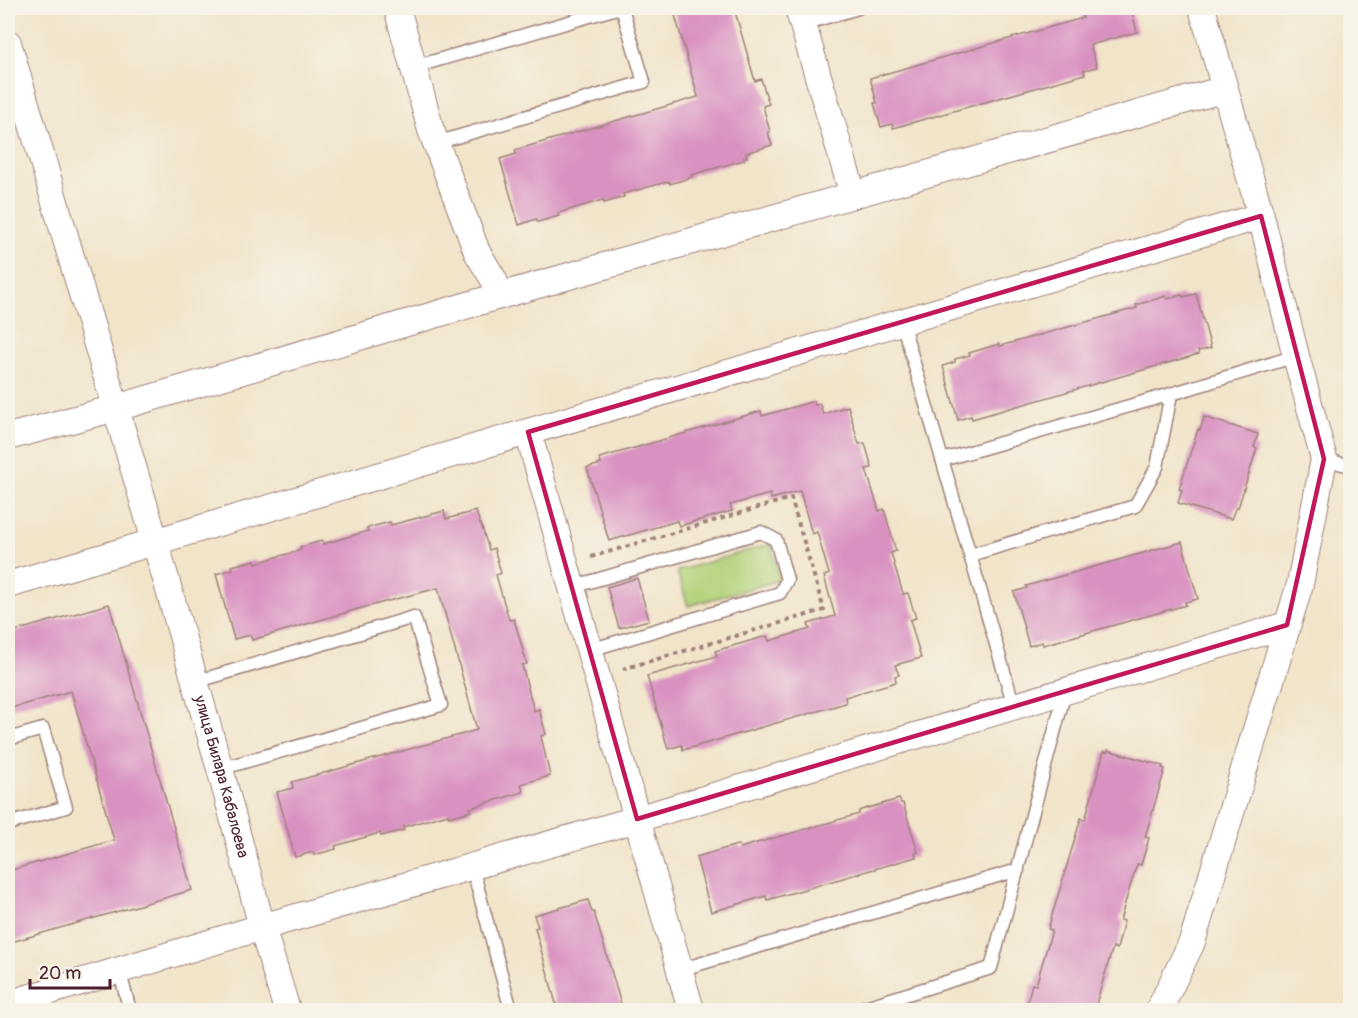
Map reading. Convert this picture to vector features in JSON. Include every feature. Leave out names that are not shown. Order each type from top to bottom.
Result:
[{"type":"street","points":[[397,8],[431,130],[477,252],[494,280],[499,296]]},
{"type":"street","points":[[1159,1011],[1192,942],[1300,584],[1324,459],[1261,216],[1202,8]]},
{"type":"street","points":[[800,16],[853,195]]},
{"type":"street","name":"улица Билара Кабалоева","points":[[8,43],[155,541],[287,1011]]},
{"type":"street","points":[[8,437],[116,408],[1225,89]]},
{"type":"street","points":[[8,585],[1261,216]]},
{"type":"street","points":[[528,432],[691,1011]]},
{"type":"street","points":[[8,1004],[262,927],[637,819],[1287,624]]},
{"type":"lane","points":[[414,67],[616,8]]},
{"type":"lane","points":[[436,143],[644,82],[622,8]]},
{"type":"lane","points":[[800,16],[858,8]]},
{"type":"lane","points":[[902,322],[1014,706]]},
{"type":"lane","points":[[942,460],[1296,356]]},
{"type":"lane","points":[[970,555],[1135,506],[1157,467],[1171,394]]},
{"type":"lane","points":[[1324,459],[1350,466]]},
{"type":"lane","points":[[572,587],[761,532],[776,540],[787,580],[780,593],[590,650]]},
{"type":"lane","points":[[195,682],[414,617],[441,705],[220,769]]},
{"type":"lane","points":[[856,1011],[992,968],[1065,691]]},
{"type":"lane","points":[[8,739],[44,729],[66,807],[8,824]]},
{"type":"lane","points":[[472,867],[511,1011]]},
{"type":"lane","points":[[679,970],[1018,870]]},
{"type":"lane","points":[[119,970],[130,1011]]},
{"type":"path","points":[[591,557],[791,498],[824,610],[623,669]]},
{"type":"highlighted area","points":[[1261,216],[1324,459],[1287,625],[637,819],[528,432]]},
{"type":"green space","points":[[771,544],[780,580],[688,606],[677,571]]},
{"type":"building","points":[[673,8],[734,8],[755,81],[761,79],[769,104],[763,106],[772,145],[746,153],[747,157],[744,157],[744,160],[691,175],[692,177],[670,184],[670,181],[623,194],[624,197],[604,203],[603,200],[558,213],[559,216],[538,222],[536,219],[519,225],[500,159],[516,154],[515,150],[698,97]]},
{"type":"building","points":[[1080,8],[1131,8],[1137,32],[1090,45],[1097,67],[1084,70],[1085,74],[893,128],[892,124],[881,127],[870,78],[1083,18]]},
{"type":"building","points":[[1196,294],[1211,348],[1198,351],[1199,354],[972,419],[971,416],[958,420],[943,366],[955,362],[955,359],[999,344],[1000,346],[1137,308],[1136,305],[1166,296],[1167,299]]},
{"type":"building","points":[[814,401],[815,405],[820,404],[823,414],[848,406],[859,444],[865,443],[872,468],[866,469],[879,511],[884,509],[896,551],[891,553],[903,594],[908,593],[916,618],[910,620],[921,658],[895,665],[899,675],[895,676],[896,682],[845,697],[846,703],[683,750],[682,745],[668,749],[647,676],[717,656],[715,651],[767,636],[769,641],[810,629],[808,624],[835,616],[824,576],[829,574],[817,532],[812,534],[800,491],[771,499],[770,494],[730,505],[732,511],[679,526],[677,521],[609,541],[587,468],[601,464],[599,458],[761,411],[762,416]]},
{"type":"building","points":[[1204,417],[1258,434],[1254,447],[1257,448],[1238,508],[1236,507],[1231,519],[1178,503],[1182,490],[1179,489]]},
{"type":"building","points":[[444,511],[446,519],[476,511],[489,550],[494,548],[501,573],[496,575],[509,620],[514,619],[527,664],[522,665],[534,711],[539,709],[546,734],[541,736],[550,776],[521,784],[523,792],[470,808],[471,811],[449,817],[448,814],[403,827],[404,830],[381,836],[380,833],[335,846],[336,849],[295,857],[277,792],[293,788],[292,782],[477,730],[438,588],[252,640],[250,635],[234,639],[216,574],[233,569],[232,566],[255,560],[256,563],[301,550],[300,547],[322,541],[323,544],[368,531],[367,528],[390,522],[391,525]]},
{"type":"building","points":[[1182,542],[1198,599],[1185,602],[1186,605],[1043,645],[1042,642],[1029,646],[1014,592],[1027,588],[1026,586]]},
{"type":"building","points":[[637,578],[649,620],[619,628],[607,587]]},
{"type":"building","points":[[109,604],[192,890],[8,943],[8,871],[114,840],[71,691],[8,709],[8,633]]},
{"type":"building","points":[[1108,750],[1163,766],[1162,768],[1165,769],[1145,837],[1149,838],[1141,865],[1137,864],[1120,920],[1124,921],[1117,949],[1113,947],[1094,1011],[1025,1011],[1032,984],[1036,985],[1052,930],[1048,929],[1081,818],[1085,820],[1104,751]]},
{"type":"building","points":[[899,799],[903,803],[918,852],[915,853],[916,857],[767,900],[766,896],[711,912],[696,857],[737,845],[740,848],[859,814],[861,810]]},
{"type":"building","points":[[588,900],[594,912],[623,1011],[558,1011],[535,928],[538,927],[534,915]]}]
